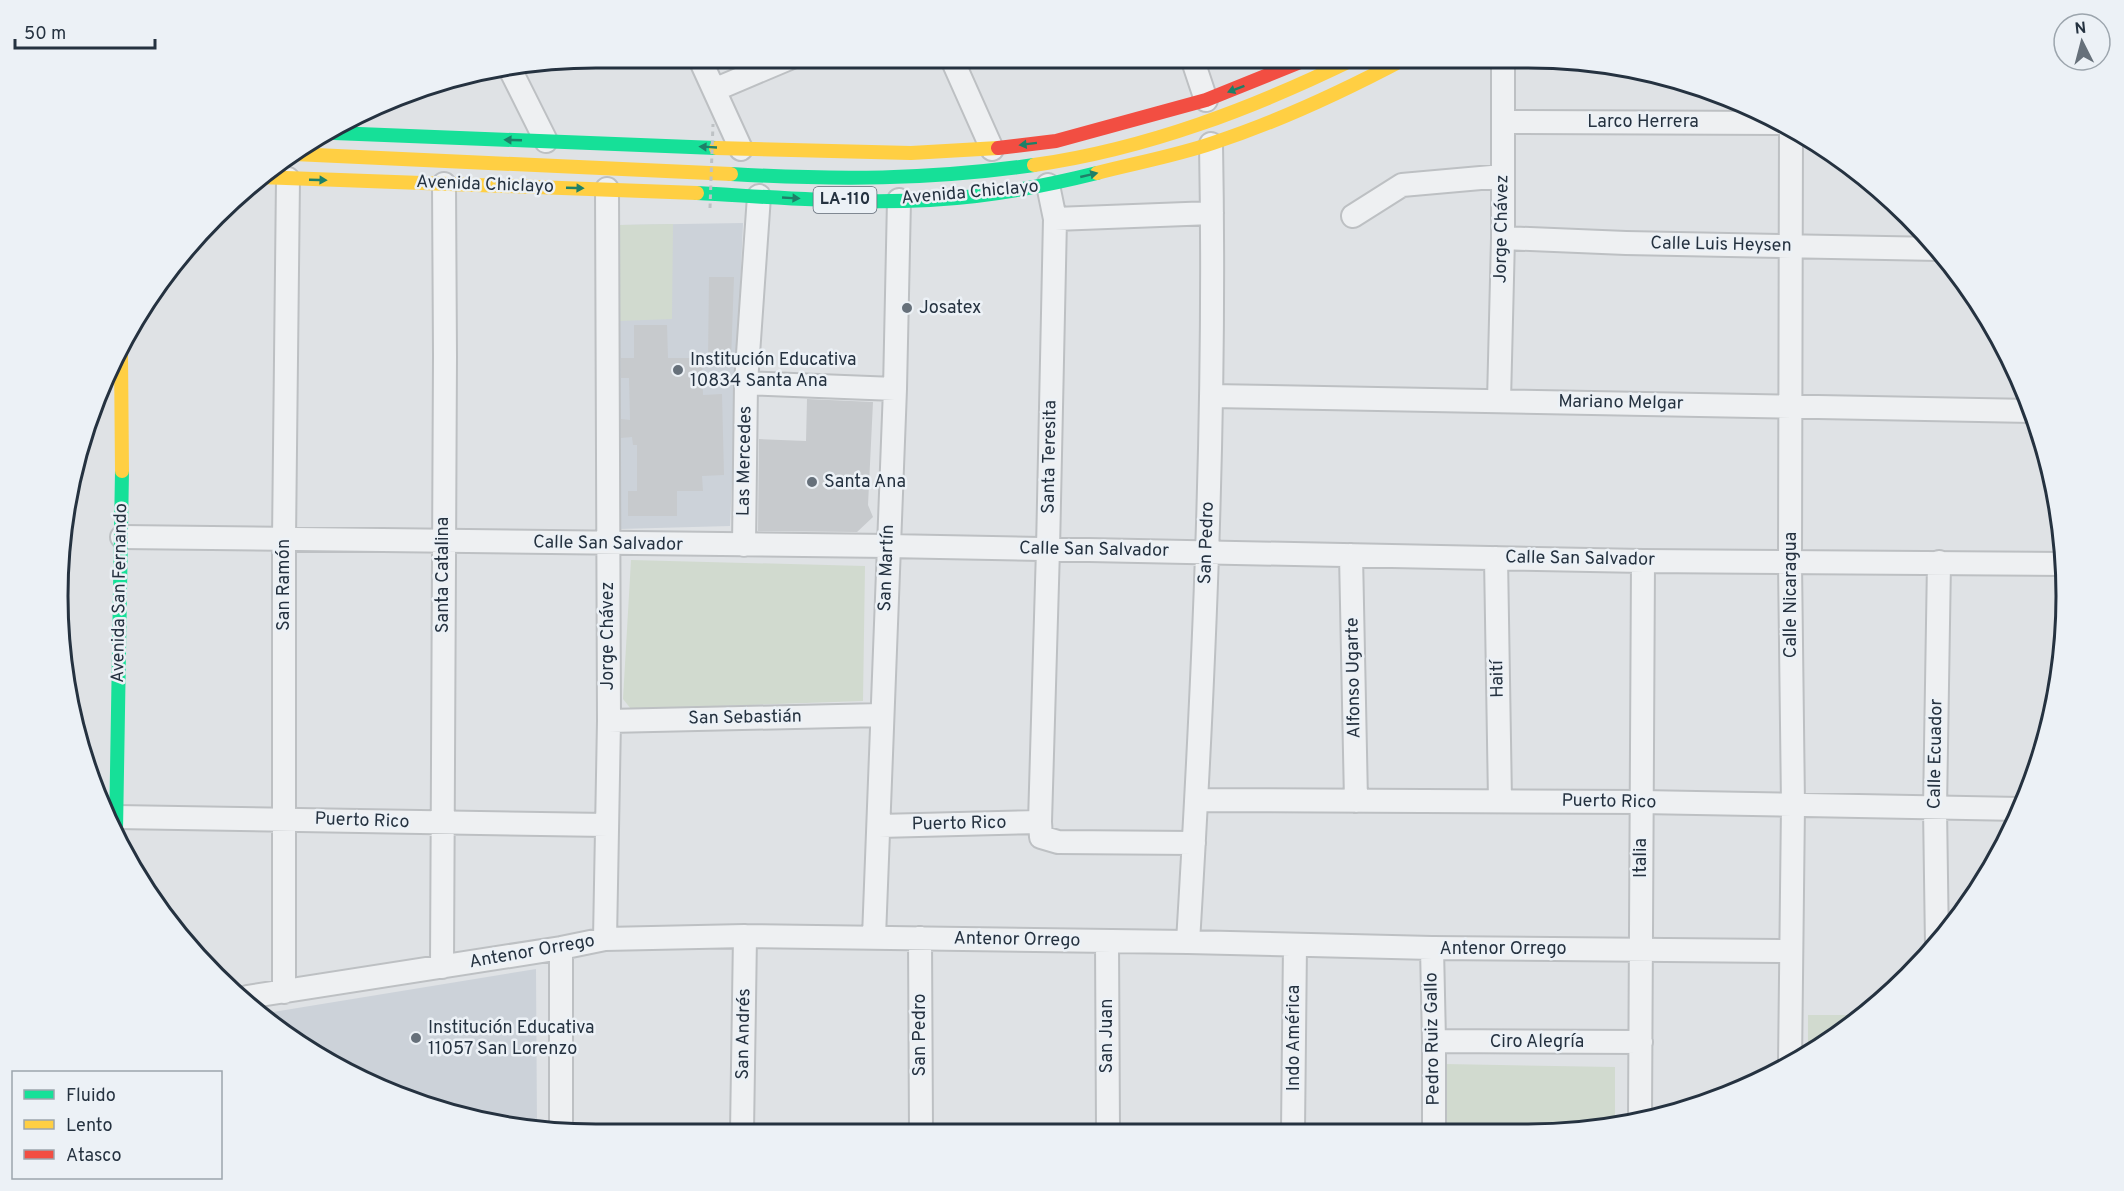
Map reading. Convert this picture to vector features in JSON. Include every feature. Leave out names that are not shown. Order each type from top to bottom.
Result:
[{"type":"main road","points":[[340,133],[741,149],[911,153],[992,149],[1056,141],[1123,124],[1206,100],[1285,68]]},
{"type":"main road","name":"Avenida Chiclayo","points":[[304,154],[820,178],[929,177],[1033,166],[1140,142],[1210,121],[1261,102],[1337,68]]},
{"type":"main road","name":"Avenida Chiclayo","points":[[273,178],[607,189],[834,200],[899,200],[974,196],[1048,185],[1211,144],[1289,115],[1387,68]]},
{"type":"main road","name":"Avenida San Fernando","points":[[116,816],[122,537],[121,364]]},
{"type":"street","points":[[704,68],[741,149]]},
{"type":"street","points":[[714,90],[766,68]]},
{"type":"street","points":[[956,68],[992,149]]},
{"type":"street","points":[[1195,68],[1206,100]]},
{"type":"street","name":"Jorge Chávez","points":[[1499,401],[1503,238],[1503,68]]},
{"type":"street","points":[[513,74],[546,141]]},
{"type":"street","name":"Larco Herrera","points":[[1503,122],[1764,123]]},
{"type":"street","name":"Calle Nicaragua","points":[[1790,1054],[1793,806],[1790,563],[1791,137]]},
{"type":"street","name":"San Pedro","points":[[1188,942],[1208,552],[1211,396],[1211,144]]},
{"type":"street","points":[[1353,216],[1402,185],[1503,176]]},
{"type":"street","name":"San Ramón","points":[[284,992],[284,539],[288,179]]},
{"type":"street","name":"Santa Catalina","points":[[442,967],[446,356],[444,184]]},
{"type":"street","name":"Santa Teresita","points":[[1040,830],[1055,219],[1048,185]]},
{"type":"street","name":"Jorge Chávez","points":[[605,939],[609,721],[607,189]]},
{"type":"street","name":"Las Mercedes","points":[[744,545],[746,383],[759,196]]},
{"type":"street","name":"San Martín","points":[[874,937],[895,389],[899,200]]},
{"type":"street","points":[[1055,219],[1212,213]]},
{"type":"street","name":"Calle Luis Heysen","points":[[1503,238],[1626,243],[1926,249]]},
{"type":"street","points":[[746,383],[895,389]]},
{"type":"street","name":"Mariano Melgar","points":[[1211,396],[2022,411]]},
{"type":"street","name":"Calle San Salvador","points":[[122,537],[888,546],[1643,561],[2055,564]]},
{"type":"street","name":"Alfonso Ugarte","points":[[1352,555],[1356,801]]},
{"type":"street","name":"Haití","points":[[1496,558],[1500,801]]},
{"type":"street","name":"Italia","points":[[1640,1111],[1643,561]]},
{"type":"street","name":"Calle Ecuador","points":[[1937,930],[1935,808],[1940,562]]},
{"type":"street","name":"San Sebastián","points":[[609,721],[882,715]]},
{"type":"street","name":"Puerto Rico","points":[[1197,800],[1641,802],[2011,809]]},
{"type":"street","name":"Puerto Rico","points":[[120,824],[284,819],[443,824],[607,825]]},
{"type":"street","name":"Puerto Rico","points":[[879,826],[1040,830],[1058,842],[1194,843]]},
{"type":"street","name":"Antenor Orrego","points":[[252,996],[561,948],[605,939],[746,936],[874,937],[1432,948],[1791,951]]},
{"type":"street","name":"San Andrés","points":[[742,1124],[746,936]]},
{"type":"street","name":"San Pedro","points":[[920,938],[921,1124]]},
{"type":"street","name":"San Juan","points":[[1107,941],[1108,1124]]},
{"type":"street","name":"Indo América","points":[[1293,1124],[1295,945]]},
{"type":"street","points":[[561,948],[561,1122]]},
{"type":"street","name":"Pedro Ruiz Gallo","points":[[1432,948],[1434,1124]]},
{"type":"street","name":"Ciro Alegría","points":[[1434,1041],[1641,1042]]},
{"type":"path","points":[[710,208],[713,124]]},
{"type":"shaded area","name":"Institución Educativa 10834 Santa Ana","points":[[743,223],[730,526],[619,529],[620,225]]},
{"type":"shaded area","points":[[673,224],[672,319],[620,321],[620,225]]},
{"type":"shaded area","points":[[631,560],[865,566],[863,701],[631,709],[623,699]]},
{"type":"shaded area","name":"Institución Educativa 11057 San Lorenzo","points":[[536,969],[537,1120],[459,1106],[393,1083],[331,1053],[272,1012]]},
{"type":"shaded area","points":[[1808,1015],[1849,1015],[1822,1035],[1808,1043]]},
{"type":"shaded area","points":[[1445,1064],[1615,1067],[1615,1116],[1528,1124],[1446,1124]]},
{"type":"building","points":[[709,277],[734,277],[731,360],[708,360]]},
{"type":"building","points":[[634,325],[667,325],[668,358],[702,358],[703,395],[722,394],[724,475],[702,476],[703,491],[677,491],[677,516],[628,516],[628,491],[637,491],[637,445],[633,445],[632,437],[621,438],[621,419],[630,420],[629,378],[621,378],[621,358],[634,358]]},
{"type":"building","name":"Santa Ana","points":[[807,399],[873,402],[868,505],[873,517],[857,532],[758,531],[759,439],[806,441]]},
{"type":"traffic: fast","points":[[340,133],[716,148]]},
{"type":"traffic: fast","points":[[731,174],[808,177],[920,176],[1034,165]]},
{"type":"traffic: fast","points":[[697,193],[907,201],[976,196],[1097,173]]},
{"type":"traffic: fast","points":[[116,816],[122,471]]},
{"type":"traffic: slow","points":[[1034,165],[1118,149],[1159,137],[1239,110],[1335,68]]},
{"type":"traffic: slow","points":[[1097,173],[1184,152],[1263,125],[1311,105],[1386,68]]},
{"type":"traffic: slow","points":[[716,148],[911,153],[998,148]]},
{"type":"traffic: slow","points":[[304,154],[731,174]]},
{"type":"traffic: slow","points":[[273,178],[697,193]]},
{"type":"traffic: slow","points":[[121,364],[122,471]]},
{"type":"traffic: jam","points":[[998,148],[1056,141],[1206,100],[1285,68]]},
{"type":"place","name":"Josatex","points":[[907,308]]},
{"type":"place","name":"Institución Educativa 10834 Santa Ana","points":[[678,370]]},
{"type":"place","name":"Santa Ana","points":[[812,482]]},
{"type":"place","name":"Institución Educativa 11057 San Lorenzo","points":[[416,1038]]}]
